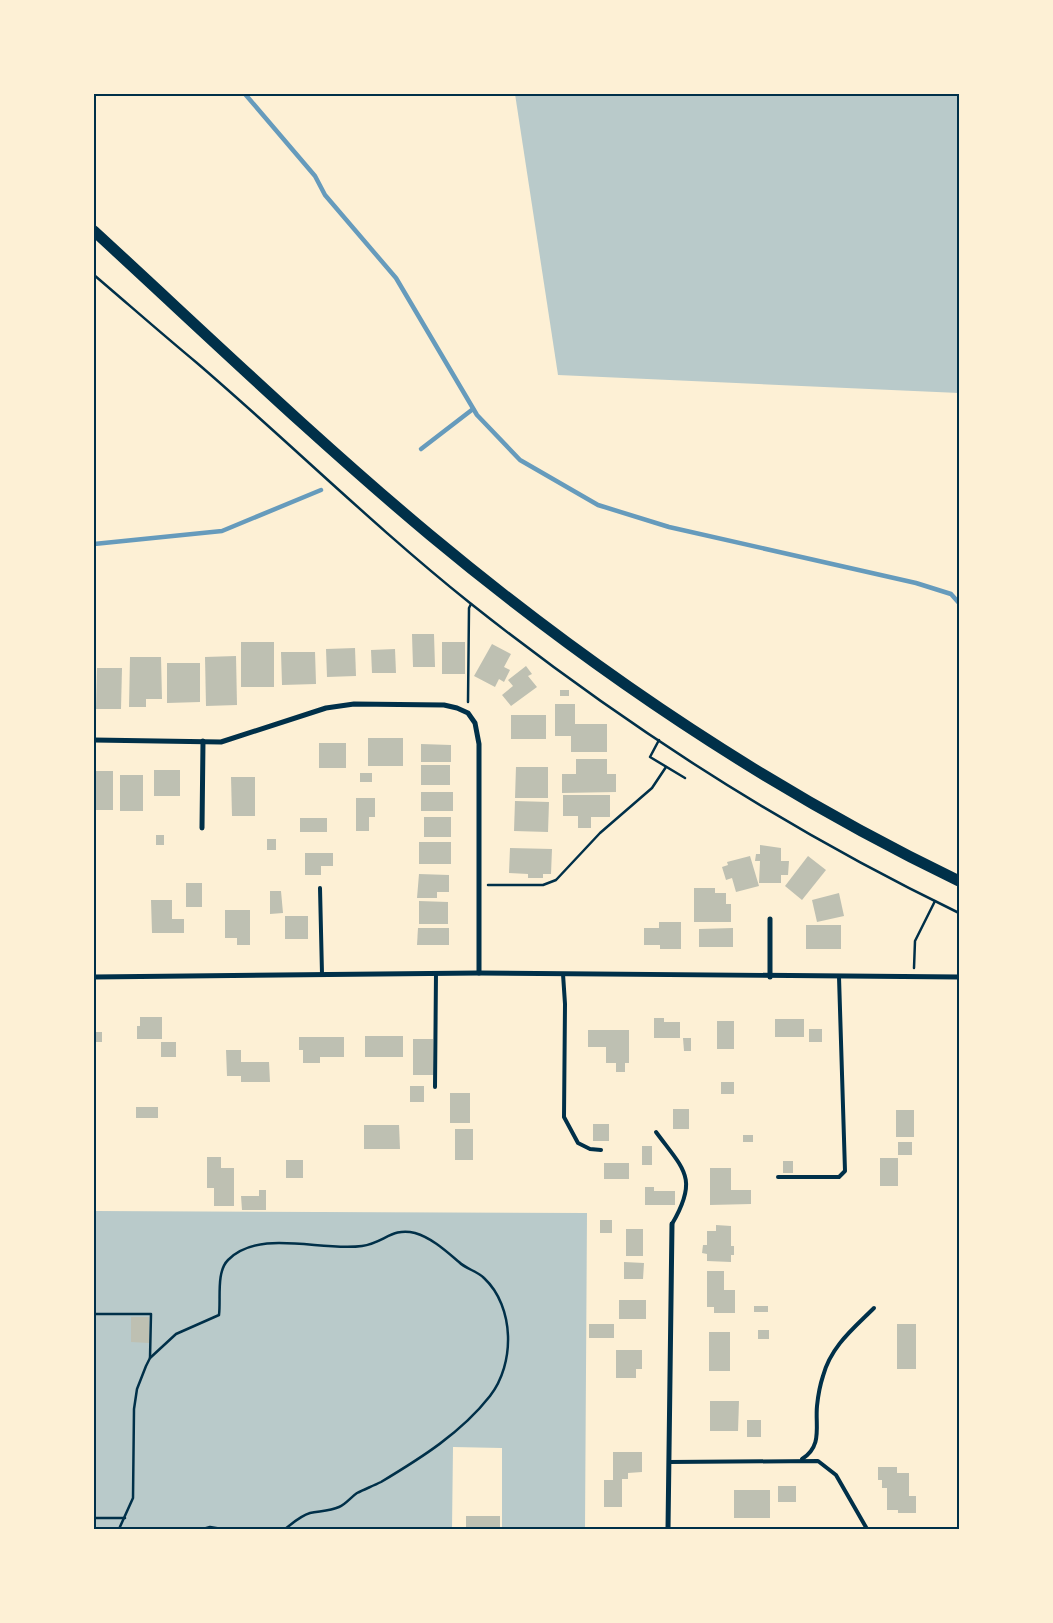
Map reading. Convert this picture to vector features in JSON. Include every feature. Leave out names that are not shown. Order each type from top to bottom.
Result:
[{"type":"main road","points":[[94,231],[382,494],[526,611],[641,694],[782,785],[872,836],[959,881]]},
{"type":"street","points":[[94,740],[234,740],[339,705],[444,705],[468,713],[475,723],[479,744],[479,973]]},
{"type":"street","points":[[202,828],[203,741]]},
{"type":"street","points":[[770,919],[770,977]]},
{"type":"street","points":[[94,977],[436,973],[959,977]]},
{"type":"street","points":[[668,1529],[672,1224]]},
{"type":"lane","points":[[320,888],[322,974]]},
{"type":"lane","points":[[435,1087],[436,973]]},
{"type":"lane","points":[[564,974],[564,1117],[578,1143],[590,1149],[600,1150]]},
{"type":"lane","points":[[778,1177],[839,1176],[845,1171],[839,977]]},
{"type":"lane","points":[[656,1132],[685,1172],[685,1197],[672,1224]]},
{"type":"lane","points":[[800,1460],[807,1456],[817,1442],[817,1408],[827,1364],[846,1334],[874,1308]]},
{"type":"lane","points":[[669,1462],[818,1461],[836,1476],[867,1529]]},
{"type":"path","points":[[468,713],[469,608],[471,604]]},
{"type":"path","points":[[659,740],[650,757],[685,778]]},
{"type":"path","points":[[479,885],[543,885],[556,880],[600,833],[652,788],[666,767]]},
{"type":"path","points":[[914,977],[915,941],[935,901]]},
{"type":"path","points":[[119,1529],[133,1498],[135,1402],[142,1374],[150,1358],[176,1334],[219,1315],[221,1280],[226,1261],[240,1250],[256,1244],[279,1242],[300,1246],[360,1247],[377,1244],[387,1236],[399,1232],[416,1233],[436,1243],[464,1267],[484,1278],[506,1314],[508,1324],[504,1372],[491,1396],[459,1429],[410,1465],[358,1493],[337,1508],[303,1516],[285,1529]]},
{"type":"path","points":[[94,1314],[152,1314],[150,1358]]},
{"type":"path","points":[[94,1518],[125,1518]]},
{"type":"path","points":[[203,1529],[222,1529]]},
{"type":"shaded area","points":[[515,94],[959,94],[959,393],[558,375]]},
{"type":"shaded area","points":[[94,1211],[587,1213],[585,1529],[502,1529],[502,1448],[453,1447],[452,1529],[94,1529]]},
{"type":"building","points":[[412,634],[434,634],[435,667],[413,667]]},
{"type":"building","points":[[241,642],[274,642],[274,687],[241,687]]},
{"type":"building","points":[[442,642],[465,642],[465,674],[442,674]]},
{"type":"building","points":[[492,644],[511,654],[504,667],[510,670],[504,682],[499,679],[495,687],[474,676]]},
{"type":"building","points":[[355,648],[356,676],[327,677],[326,649]]},
{"type":"building","points":[[395,649],[396,673],[372,673],[371,650]]},
{"type":"building","points":[[281,652],[315,652],[316,684],[282,685]]},
{"type":"building","points":[[236,656],[237,705],[206,706],[205,657]]},
{"type":"building","points":[[130,657],[161,657],[162,699],[146,699],[146,707],[129,707]]},
{"type":"building","points":[[167,663],[200,663],[200,702],[167,703]]},
{"type":"building","points":[[526,666],[532,674],[528,676],[537,687],[511,706],[502,695],[513,686],[508,680]]},
{"type":"building","points":[[97,668],[122,668],[121,709],[96,709]]},
{"type":"building","points":[[560,690],[569,690],[569,696],[560,696]]},
{"type":"building","points":[[555,704],[575,704],[575,724],[607,724],[607,752],[571,752],[571,736],[555,736]]},
{"type":"building","points":[[511,715],[546,715],[546,739],[511,739]]},
{"type":"building","points":[[368,738],[403,738],[403,766],[368,766]]},
{"type":"building","points":[[319,743],[346,743],[346,768],[319,768]]},
{"type":"building","points":[[421,744],[451,745],[451,762],[421,762]]},
{"type":"building","points":[[576,759],[607,759],[607,774],[616,774],[616,792],[562,793],[562,774],[576,774]]},
{"type":"building","points":[[421,765],[450,765],[450,785],[421,785]]},
{"type":"building","points":[[516,767],[548,767],[548,798],[515,798]]},
{"type":"building","points":[[154,770],[180,770],[180,796],[154,796]]},
{"type":"building","points":[[94,771],[113,771],[113,810],[94,810]]},
{"type":"building","points":[[360,773],[372,773],[372,782],[360,782]]},
{"type":"building","points":[[120,775],[143,775],[143,811],[120,811]]},
{"type":"building","points":[[231,777],[255,777],[255,816],[232,816]]},
{"type":"building","points":[[421,792],[453,792],[453,811],[421,811]]},
{"type":"building","points":[[563,795],[610,795],[610,817],[591,817],[591,828],[578,828],[578,816],[563,816]]},
{"type":"building","points":[[356,798],[375,798],[375,817],[369,817],[369,831],[356,831]]},
{"type":"building","points":[[515,801],[549,802],[548,832],[514,831]]},
{"type":"building","points":[[424,817],[451,817],[451,837],[424,837]]},
{"type":"building","points":[[300,818],[327,818],[327,832],[300,832]]},
{"type":"building","points":[[156,835],[164,835],[164,845],[156,845]]},
{"type":"building","points":[[267,839],[276,839],[276,850],[267,850]]},
{"type":"building","points":[[419,842],[451,842],[451,864],[419,864]]},
{"type":"building","points":[[760,845],[781,848],[781,861],[789,861],[788,875],[781,875],[781,883],[759,883],[760,861],[755,861],[756,854],[760,854]]},
{"type":"building","points":[[510,848],[552,849],[551,874],[543,874],[543,878],[528,878],[528,874],[509,873]]},
{"type":"building","points":[[305,853],[333,853],[333,866],[321,866],[321,875],[305,875]]},
{"type":"building","points":[[750,856],[759,886],[736,892],[732,878],[726,880],[722,867],[728,865],[727,862]]},
{"type":"building","points":[[808,856],[826,870],[802,900],[785,886]]},
{"type":"building","points":[[419,874],[449,875],[449,892],[437,892],[437,898],[417,898]]},
{"type":"building","points":[[186,883],[202,883],[202,907],[186,907]]},
{"type":"building","points":[[694,888],[715,888],[715,893],[726,893],[726,904],[731,904],[731,922],[694,922]]},
{"type":"building","points":[[270,891],[281,891],[283,913],[270,914]]},
{"type":"building","points":[[839,893],[844,916],[817,922],[812,900]]},
{"type":"building","points":[[151,900],[172,900],[172,919],[184,919],[184,933],[152,933]]},
{"type":"building","points":[[419,901],[448,902],[448,924],[419,924]]},
{"type":"building","points":[[225,910],[250,910],[250,945],[237,945],[237,938],[225,938]]},
{"type":"building","points":[[285,916],[308,916],[308,939],[285,939]]},
{"type":"building","points":[[659,922],[681,922],[681,949],[660,949],[660,945],[644,945],[644,928],[659,928]]},
{"type":"building","points":[[806,925],[841,925],[841,949],[806,949]]},
{"type":"building","points":[[418,928],[449,928],[449,945],[417,945]]},
{"type":"building","points":[[733,928],[733,947],[699,947],[699,929]]},
{"type":"building","points":[[140,1017],[162,1017],[162,1039],[137,1039],[137,1026],[140,1026]]},
{"type":"building","points":[[654,1018],[664,1018],[664,1022],[680,1022],[680,1038],[654,1038]]},
{"type":"building","points":[[775,1019],[804,1019],[804,1037],[775,1037]]},
{"type":"building","points":[[717,1021],[734,1021],[734,1049],[717,1049]]},
{"type":"building","points":[[809,1029],[822,1029],[822,1042],[809,1042]]},
{"type":"building","points":[[588,1030],[629,1030],[629,1063],[625,1063],[625,1072],[616,1072],[616,1063],[606,1063],[606,1047],[588,1047]]},
{"type":"building","points":[[94,1032],[102,1032],[102,1042],[94,1042]]},
{"type":"building","points":[[365,1036],[403,1036],[403,1057],[365,1057]]},
{"type":"building","points":[[299,1037],[344,1037],[344,1057],[320,1057],[320,1063],[303,1063],[303,1050],[299,1050]]},
{"type":"building","points":[[683,1038],[691,1038],[691,1051],[684,1051]]},
{"type":"building","points":[[413,1039],[433,1039],[433,1075],[413,1075]]},
{"type":"building","points":[[161,1042],[176,1042],[176,1057],[161,1057]]},
{"type":"building","points":[[226,1050],[241,1050],[241,1062],[269,1062],[270,1082],[241,1082],[241,1076],[227,1076]]},
{"type":"building","points":[[721,1082],[734,1082],[734,1094],[721,1094]]},
{"type":"building","points":[[410,1086],[424,1086],[424,1102],[410,1102]]},
{"type":"building","points":[[450,1093],[470,1093],[470,1123],[450,1123]]},
{"type":"building","points":[[136,1107],[158,1107],[158,1118],[136,1118]]},
{"type":"building","points":[[673,1109],[689,1109],[689,1129],[673,1129]]},
{"type":"building","points":[[896,1110],[914,1110],[914,1137],[896,1137]]},
{"type":"building","points":[[593,1124],[609,1124],[609,1141],[593,1141]]},
{"type":"building","points":[[364,1125],[399,1125],[400,1149],[364,1149]]},
{"type":"building","points":[[455,1129],[473,1129],[473,1160],[455,1160]]},
{"type":"building","points":[[743,1135],[753,1135],[753,1142],[743,1142]]},
{"type":"building","points":[[898,1142],[912,1142],[912,1155],[898,1155]]},
{"type":"building","points":[[642,1146],[652,1146],[652,1165],[642,1165]]},
{"type":"building","points":[[207,1157],[221,1157],[221,1168],[234,1168],[234,1206],[214,1206],[214,1188],[207,1188]]},
{"type":"building","points":[[880,1158],[898,1158],[898,1186],[880,1186]]},
{"type":"building","points":[[286,1160],[303,1160],[303,1178],[286,1178]]},
{"type":"building","points":[[783,1161],[793,1161],[793,1173],[783,1173]]},
{"type":"building","points":[[604,1163],[629,1163],[629,1179],[604,1179]]},
{"type":"building","points":[[710,1168],[731,1168],[731,1190],[751,1190],[751,1204],[710,1205]]},
{"type":"building","points":[[645,1187],[654,1187],[654,1191],[675,1191],[675,1205],[645,1205]]},
{"type":"building","points":[[259,1190],[266,1190],[266,1210],[242,1210],[241,1196],[259,1196]]},
{"type":"building","points":[[600,1220],[612,1220],[612,1233],[600,1233]]},
{"type":"building","points":[[716,1225],[731,1226],[731,1246],[734,1246],[734,1255],[731,1255],[731,1262],[707,1261],[707,1254],[702,1253],[703,1245],[707,1245],[707,1231],[716,1231]]},
{"type":"building","points":[[626,1229],[643,1229],[643,1256],[626,1256]]},
{"type":"building","points":[[624,1262],[644,1263],[643,1279],[624,1279]]},
{"type":"building","points":[[707,1271],[724,1271],[724,1290],[735,1290],[735,1313],[714,1313],[714,1307],[707,1307]]},
{"type":"building","points":[[619,1300],[646,1300],[646,1319],[619,1319]]},
{"type":"building","points":[[754,1306],[768,1306],[768,1312],[754,1312]]},
{"type":"building","points":[[131,1317],[149,1317],[149,1343],[131,1342]]},
{"type":"building","points":[[589,1324],[614,1324],[614,1338],[589,1338]]},
{"type":"building","points":[[897,1324],[916,1324],[916,1369],[897,1369]]},
{"type":"building","points":[[758,1330],[769,1330],[769,1339],[758,1339]]},
{"type":"building","points":[[709,1332],[730,1332],[730,1371],[709,1371]]},
{"type":"building","points":[[616,1350],[642,1350],[642,1369],[636,1369],[636,1378],[616,1378]]},
{"type":"building","points":[[710,1401],[739,1401],[738,1431],[710,1431]]},
{"type":"building","points":[[747,1420],[761,1420],[761,1437],[747,1437]]},
{"type":"building","points":[[613,1452],[642,1452],[642,1472],[628,1473],[628,1479],[622,1479],[622,1507],[604,1507],[604,1480],[613,1480]]},
{"type":"building","points":[[878,1467],[897,1467],[897,1473],[909,1473],[909,1496],[916,1496],[916,1513],[898,1513],[898,1510],[887,1510],[887,1488],[882,1488],[882,1480],[878,1480]]},
{"type":"building","points":[[778,1486],[796,1486],[796,1502],[778,1502]]},
{"type":"building","points":[[734,1490],[770,1490],[770,1518],[734,1518]]},
{"type":"building","points":[[466,1516],[500,1516],[500,1529],[466,1529]]},
{"type":"waterway","points":[[245,94],[315,176],[325,195],[396,278],[477,415],[520,460],[598,505],[669,527],[916,583],[951,594],[959,603]]},
{"type":"waterway","points":[[421,449],[473,409]]},
{"type":"waterway","points":[[94,544],[222,531],[321,490]]}]
